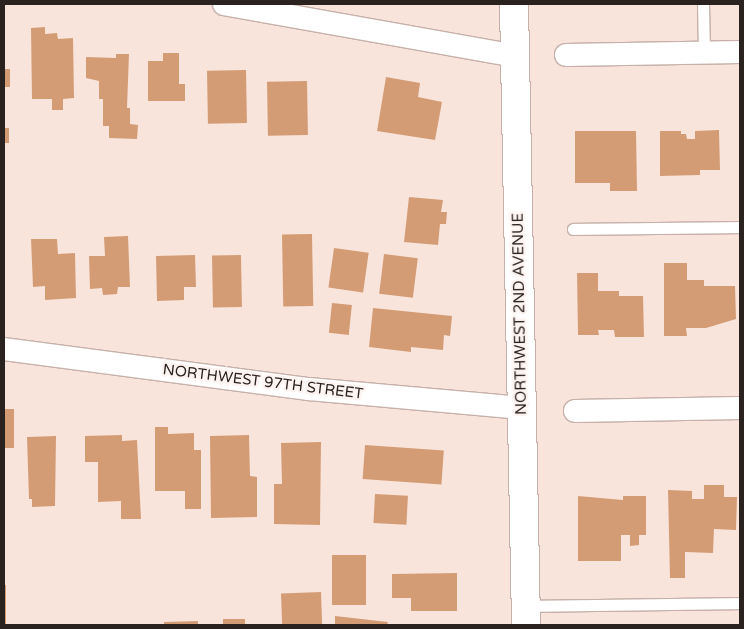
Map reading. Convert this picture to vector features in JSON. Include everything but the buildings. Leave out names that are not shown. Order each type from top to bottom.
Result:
[{"type":"street","points":[[224,4],[515,56]]},
{"type":"street","name":"NORTHWEST 2ND AVENUE","points":[[514,4],[526,616]]},
{"type":"street","points":[[566,54],[740,52]]},
{"type":"street","name":"NORTHWEST 97TH STREET","points":[[4,349],[309,389],[522,408]]},
{"type":"street","points":[[575,411],[740,408]]},
{"type":"lane","points":[[703,4],[704,53]]},
{"type":"lane","points":[[573,229],[740,227]]},
{"type":"lane","points":[[526,616],[740,604]]}]
